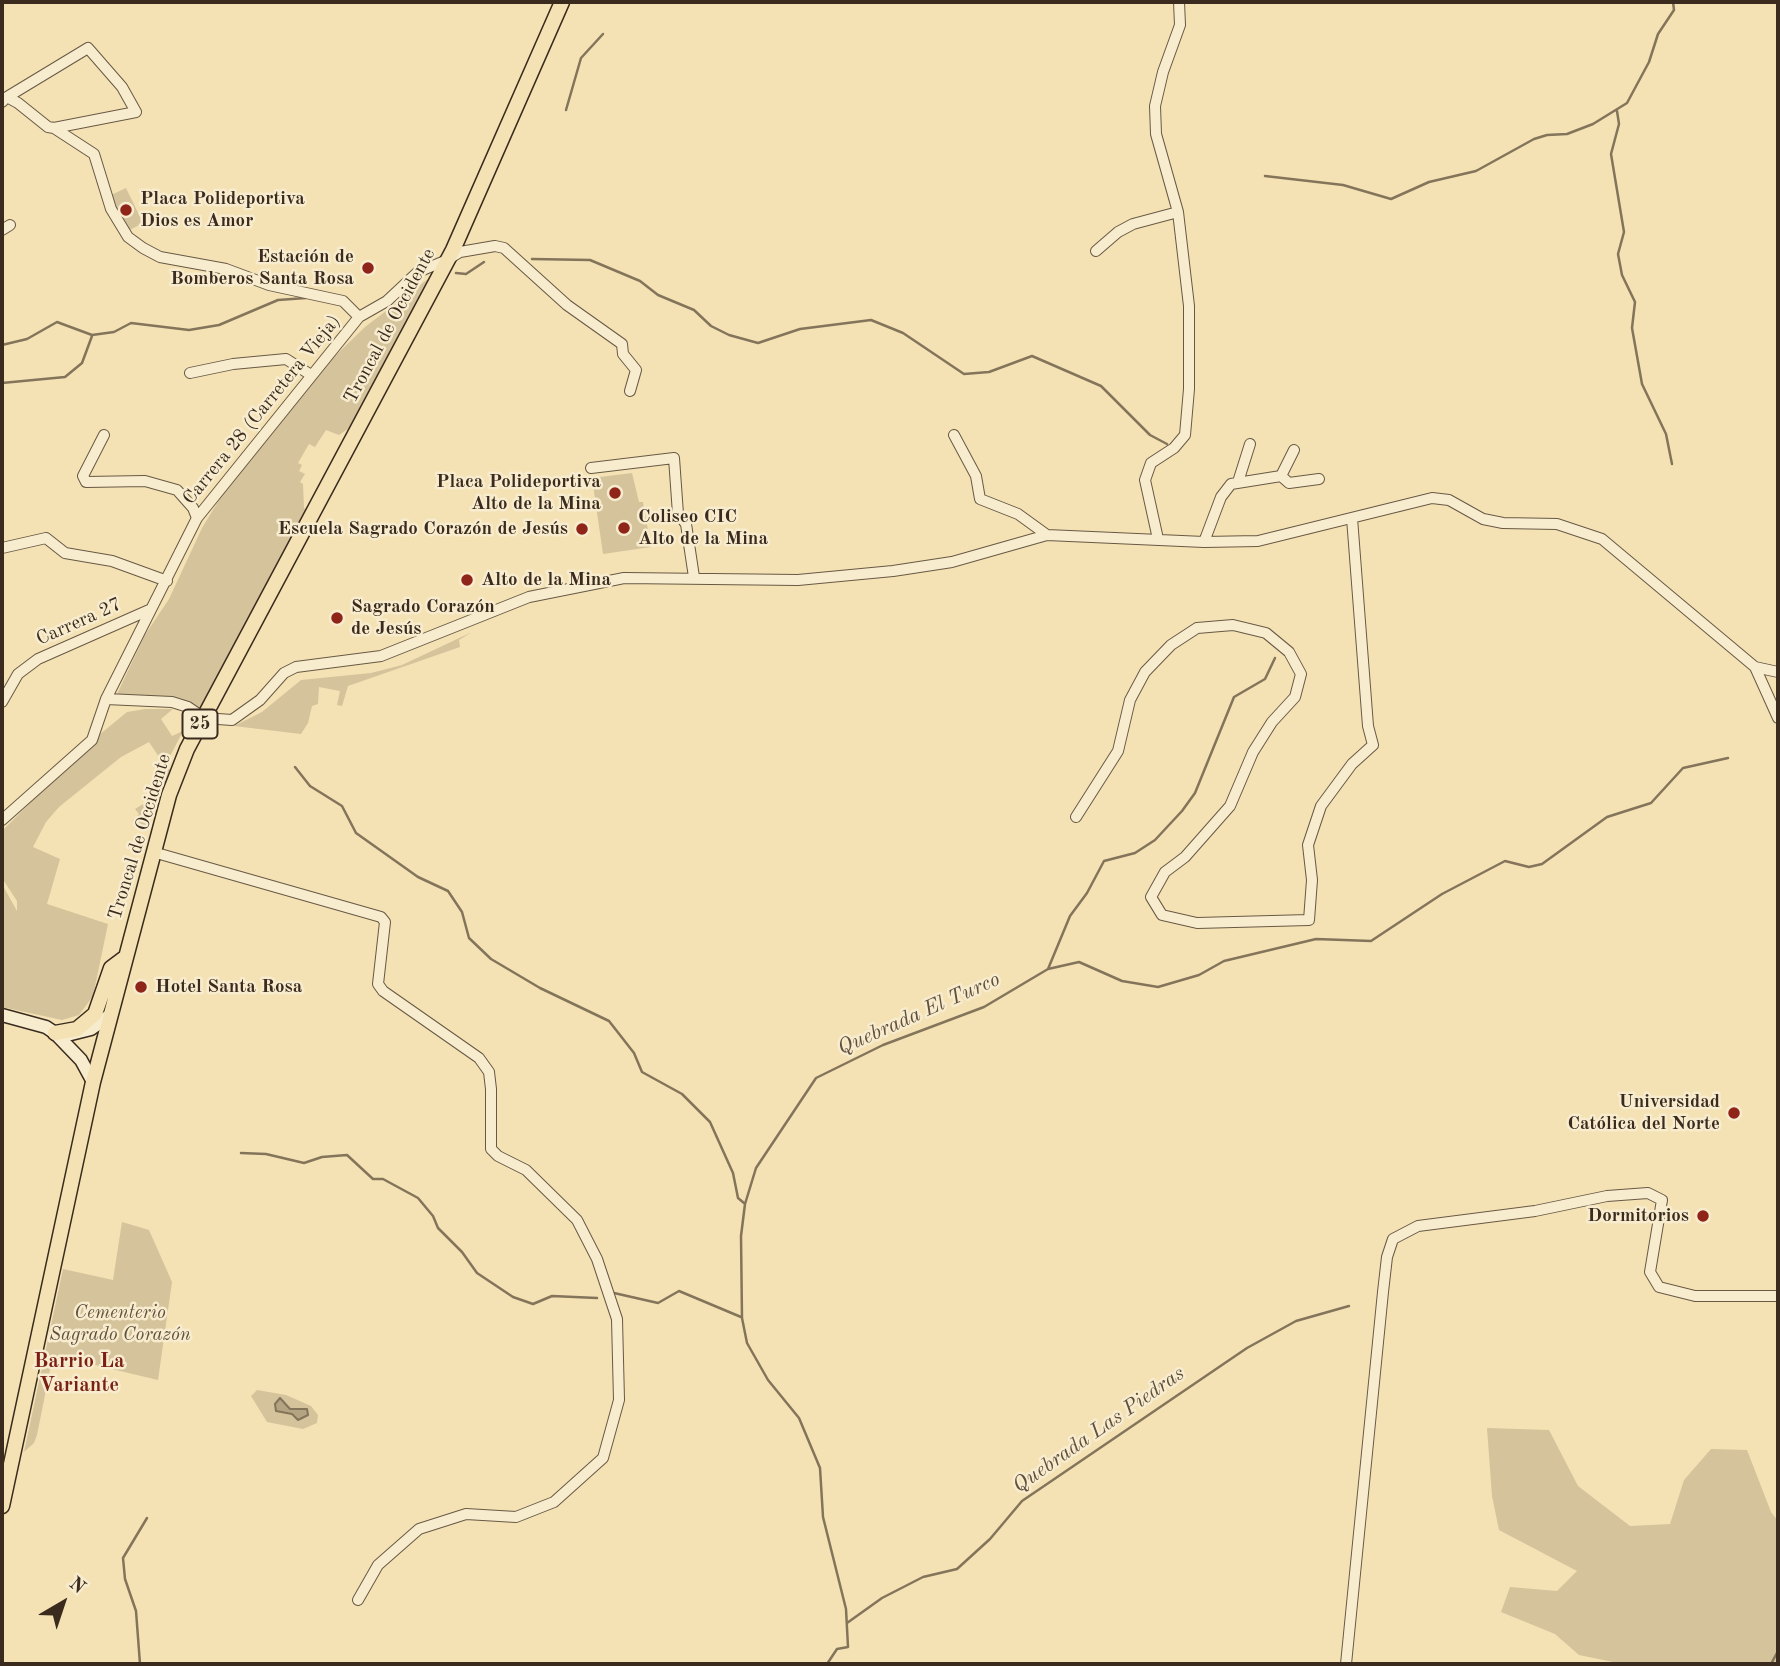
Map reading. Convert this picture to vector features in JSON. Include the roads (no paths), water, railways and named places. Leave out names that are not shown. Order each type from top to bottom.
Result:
[{"type":"main road","name":"Troncal de Occidente","points":[[2,1506],[93,1082],[123,959],[173,783],[187,749],[447,260],[562,2]]},
{"type":"main road","points":[[2,1023],[44,1034],[77,1029],[95,1014],[111,968],[123,959]]},
{"type":"main road","points":[[55,1033],[79,1033],[91,1029],[110,1014]]},
{"type":"main road","points":[[2,1015],[46,1027],[55,1033],[81,1060],[93,1082]]},
{"type":"street","points":[[1158,539],[1145,480],[1151,463],[1174,448],[1185,435],[1188,420],[1189,306],[1178,212],[1156,134],[1155,106],[1171,46],[1180,25],[1179,2]]},
{"type":"street","points":[[88,48],[122,87],[136,111],[54,128],[4,100],[88,48]]},
{"type":"street","points":[[54,128],[94,155],[111,209],[128,237],[143,248],[160,257],[226,270],[269,285],[343,301],[359,317]]},
{"type":"street","points":[[1096,251],[1118,232],[1178,212]]},
{"type":"street","name":"Carrera 28 (Carretera Vieja)","points":[[2,820],[92,740],[106,699],[197,518],[359,317],[387,301],[418,272],[472,248],[495,246],[510,253],[567,305],[622,344],[623,354],[636,370],[631,391]]},
{"type":"street","points":[[190,373],[233,364],[286,359],[311,375]]},
{"type":"street","points":[[104,435],[83,476],[86,482],[145,481],[177,490],[193,508],[197,518]]},
{"type":"street","points":[[954,435],[976,476],[980,499],[1018,514],[1047,536]]},
{"type":"street","points":[[1238,482],[1250,444]]},
{"type":"street","points":[[1281,476],[1294,450]]},
{"type":"street","points":[[591,468],[674,458],[678,514],[686,524],[694,577]]},
{"type":"street","points":[[1204,542],[1221,497],[1231,484],[1281,476],[1289,483],[1319,479]]},
{"type":"street","points":[[106,699],[172,702],[188,707],[204,718],[232,720],[260,700],[284,673],[296,667],[381,656],[401,650],[491,610],[546,592],[624,578],[798,580],[893,571],[952,562],[1047,536],[1204,542],[1258,541],[1432,498],[1448,500],[1483,519],[1503,523],[1557,524],[1602,539],[1755,667],[1778,718]]},
{"type":"street","points":[[1076,817],[1118,751],[1130,700],[1145,672],[1171,646],[1197,628],[1233,625],[1266,633],[1289,652],[1301,674],[1295,697],[1272,722],[1253,752],[1230,806],[1185,857],[1165,872],[1151,897],[1162,915],[1197,923],[1309,920],[1312,880],[1308,845],[1321,806],[1352,764],[1373,745],[1368,726],[1352,518]]},
{"type":"street","points":[[2,548],[47,537],[59,549],[76,557],[111,561],[167,581]]},
{"type":"street","name":"Carrera 27","points":[[2,702],[9,685],[38,659],[149,610]]},
{"type":"street","points":[[1755,667],[1778,671]]},
{"type":"street","points":[[2,676],[9,685]]},
{"type":"street","points":[[153,852],[381,917],[385,922],[378,984],[383,991],[479,1058],[489,1072],[491,1149],[498,1156],[526,1170],[577,1220],[597,1259],[617,1320],[619,1400],[603,1458],[554,1502],[516,1517],[466,1514],[419,1528],[378,1565],[358,1600]]},
{"type":"street","points":[[1346,1664],[1384,1280],[1393,1239],[1418,1226],[1535,1211],[1607,1196],[1648,1193],[1662,1200],[1650,1259],[1650,1276],[1659,1287],[1695,1296],[1778,1296]]},
{"type":"waterway","points":[[1265,176],[1343,185],[1391,199],[1429,182],[1476,171],[1534,139],[1567,134],[1593,124],[1627,103],[1649,62],[1658,34],[1674,10],[1673,2]]},
{"type":"waterway","points":[[566,110],[581,58],[603,34]]},
{"type":"waterway","points":[[1617,111],[1619,124],[1611,154],[1624,232],[1618,254],[1622,275],[1635,302],[1632,328],[1642,384],[1666,434],[1672,464]]},
{"type":"waterway","points":[[532,259],[590,260],[640,281],[658,295],[694,310],[711,326],[729,335],[758,343],[800,329],[871,320],[903,333],[964,374],[989,372],[1032,356],[1101,386],[1150,435],[1167,444]]},
{"type":"waterway","points":[[456,273],[466,274],[484,262]]},
{"type":"waterway","points":[[2,345],[27,339],[57,322],[92,335],[114,332],[131,323],[189,330],[219,325],[278,300],[306,298]]},
{"type":"waterway","points":[[2,383],[65,377],[82,363],[92,336]]},
{"type":"waterway","points":[[1048,969],[1070,916],[1087,893],[1104,861],[1135,853],[1155,840],[1182,811],[1195,793],[1234,697],[1265,679],[1275,658]]},
{"type":"waterway","name":"Quebrada El Turco","points":[[827,1664],[837,1649],[848,1647],[846,1609],[823,1517],[820,1468],[799,1418],[768,1380],[747,1343],[742,1318],[741,1236],[745,1204],[756,1168],[816,1078],[883,1045],[984,1007],[1048,969],[1079,962],[1122,981],[1158,987],[1199,975],[1224,961],[1316,939],[1371,941],[1442,894],[1505,861],[1529,867],[1542,864],[1607,817],[1651,803],[1683,768],[1728,758]]},
{"type":"waterway","points":[[295,767],[310,786],[342,806],[356,833],[418,877],[448,891],[462,912],[469,938],[491,959],[540,988],[609,1021],[634,1053],[642,1072],[682,1094],[710,1122],[733,1173],[738,1198],[744,1203]]},
{"type":"waterway","points":[[241,1153],[266,1154],[304,1163],[322,1157],[347,1155],[373,1179],[383,1179],[418,1198],[433,1216],[438,1228],[462,1252],[477,1273],[513,1297],[533,1304],[552,1296],[597,1298]]},
{"type":"waterway","points":[[614,1293],[658,1303],[679,1291],[741,1317]]},
{"type":"waterway","name":"Quebrada Las Piedras","points":[[847,1623],[882,1598],[923,1577],[957,1569],[990,1539],[1022,1501],[1247,1348],[1296,1321],[1349,1306]]},
{"type":"waterway","points":[[140,1664],[136,1611],[125,1579],[123,1558],[147,1518]]},
{"type":"waterway","points":[[1771,1664],[1778,1651]]},
{"type":"place","name":"Placa Polideportiva Dios es Amor","points":[[126,210]]},
{"type":"place","name":"Estación de Bomberos Santa Rosa","points":[[368,268]]},
{"type":"place","name":"Placa Polideportiva Alto de la Mina","points":[[615,493]]},
{"type":"place","name":"Coliseo CIC Alto de la Mina","points":[[624,528]]},
{"type":"place","name":"Escuela Sagrado Corazón de Jesús","points":[[582,529]]},
{"type":"place","name":"Alto de la Mina","points":[[467,580]]},
{"type":"place","name":"Sagrado Corazón de Jesús","points":[[337,618]]},
{"type":"place","name":"Hotel Santa Rosa","points":[[141,987]]},
{"type":"place","name":"Universidad Católica del Norte","points":[[1734,1113]]},
{"type":"place","name":"Dormitorios","points":[[1703,1216]]},
{"type":"district","name":"Barrio La Variante","points":[[79,1373]]},
{"type":"park label","name":"Cementerio Sagrado Corazón","points":[[120,1324]]}]
